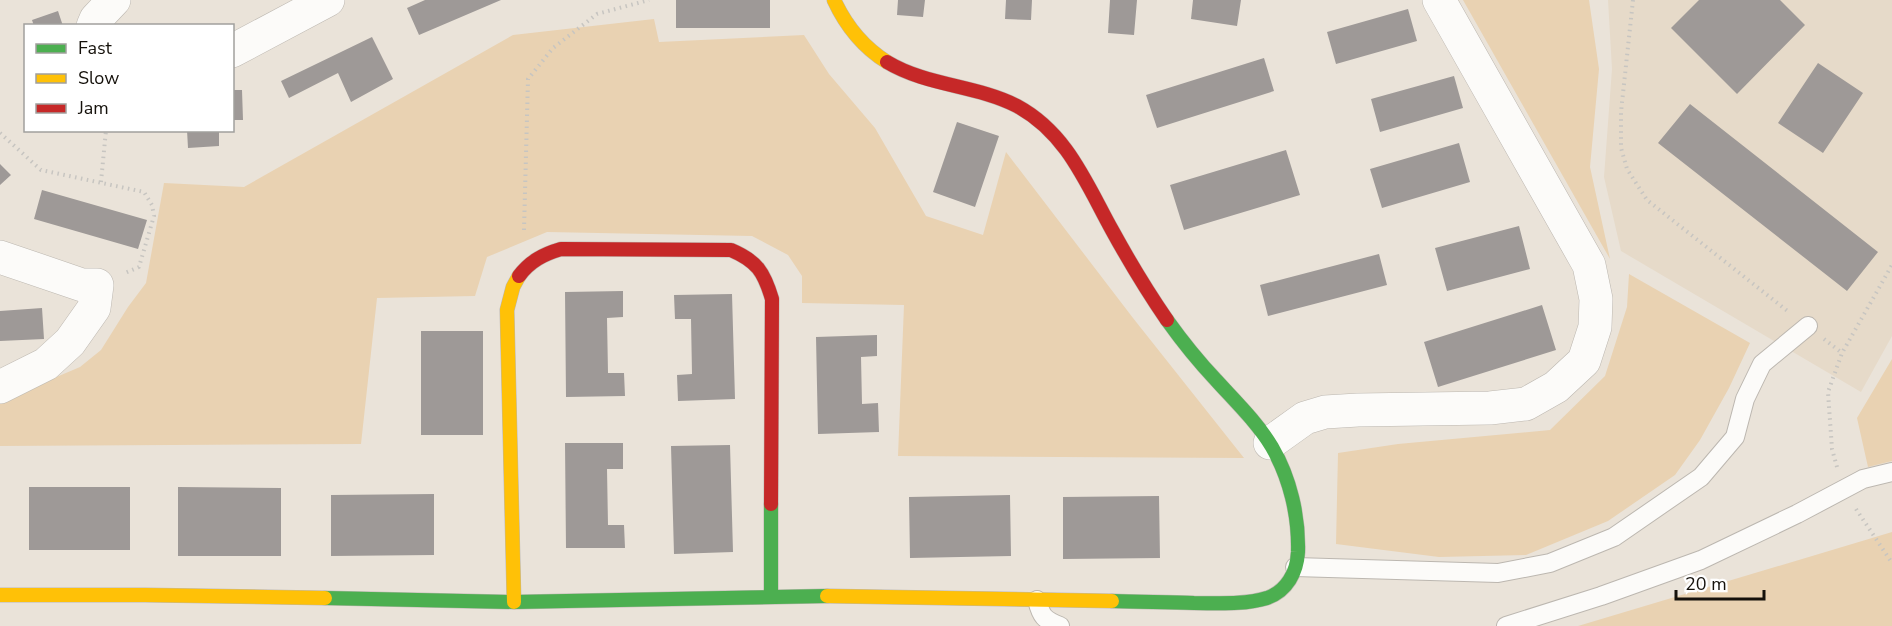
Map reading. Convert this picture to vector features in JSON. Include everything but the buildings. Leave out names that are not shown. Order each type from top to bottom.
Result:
[{"type":"street","points":[[94,24],[114,0]]},
{"type":"street","points":[[234,50],[328,0]]},
{"type":"street","points":[[0,595],[157,595],[514,602],[850,596],[1205,603],[1246,602],[1273,595],[1285,587],[1295,567],[1298,547],[1297,517],[1281,462],[1270,443],[1172,328],[1152,298],[1065,146],[1049,127],[1007,101],[908,73],[886,61],[861,41],[841,16],[834,0]]},
{"type":"street","points":[[1270,443],[1305,418],[1325,412],[1480,409],[1526,404],[1556,387],[1584,361],[1595,327],[1596,299],[1589,266],[1439,0]]},
{"type":"street","points":[[514,602],[507,310],[511,288],[522,270],[546,253],[561,249],[731,250],[746,256],[759,266],[767,281],[772,299],[771,597]]},
{"type":"street","points":[[0,257],[82,285],[97,285],[94,308],[70,342],[46,364],[0,387]]},
{"type":"lane","points":[[1295,567],[1498,573],[1550,563],[1614,537],[1701,477],[1735,437],[1745,399],[1762,364],[1808,326]]},
{"type":"lane","points":[[1506,626],[1601,596],[1701,560],[1863,479],[1892,472]]},
{"type":"lane","points":[[1037,600],[1041,614],[1049,622],[1060,626]]},
{"type":"path","points":[[522,270],[528,79],[553,48],[597,14],[649,0]]},
{"type":"path","points":[[1633,0],[1622,112],[1622,148],[1627,169],[1647,200],[1842,353]]},
{"type":"path","points":[[101,182],[106,132]]},
{"type":"path","points":[[0,133],[41,170],[144,192],[152,205],[154,216],[139,267],[97,285]]},
{"type":"path","points":[[1892,265],[1842,353],[1828,392],[1832,449],[1843,489],[1892,563]]},
{"type":"shaded area","points":[[1463,0],[1589,0],[1599,69],[1590,167],[1610,259]]},
{"type":"shaded area","points":[[1608,0],[1892,0],[1892,336],[1861,392],[1621,251],[1604,177],[1612,69]]},
{"type":"shaded area","points":[[654,19],[659,42],[804,35],[829,74],[875,128],[926,216],[983,235],[1006,152],[1244,458],[898,456],[904,305],[802,303],[802,276],[788,255],[752,236],[547,232],[487,257],[475,296],[377,298],[361,444],[0,446],[0,401],[80,367],[101,350],[146,283],[164,183],[244,187],[513,35]]},
{"type":"shaded area","points":[[1629,274],[1750,343],[1729,388],[1700,440],[1675,475],[1608,521],[1526,555],[1439,557],[1336,544],[1338,453],[1398,444],[1550,430],[1605,376],[1627,307]]},
{"type":"shaded area","points":[[1892,359],[1892,461],[1868,467],[1857,418]]},
{"type":"shaded area","points":[[1892,532],[1892,626],[1578,626]]},
{"type":"traffic: fast","points":[[1112,601],[1240,603],[1258,600],[1280,591],[1290,580],[1296,567],[1298,538],[1295,511],[1284,471],[1272,447],[1253,420],[1184,343],[1167,320]]},
{"type":"traffic: fast","points":[[771,504],[771,597]]},
{"type":"traffic: fast","points":[[325,598],[514,602],[827,596]]},
{"type":"traffic: slow","points":[[834,0],[856,35],[870,50],[887,62]]},
{"type":"traffic: slow","points":[[514,602],[507,310],[513,287],[519,276]]},
{"type":"traffic: slow","points":[[0,595],[325,598]]},
{"type":"traffic: slow","points":[[827,596],[1112,601]]},
{"type":"traffic: jam","points":[[887,62],[918,76],[1001,99],[1017,106],[1049,130],[1084,177],[1112,230],[1167,320]]},
{"type":"traffic: jam","points":[[519,276],[538,259],[561,249],[731,250],[753,263],[766,282],[772,299],[771,504]]}]
